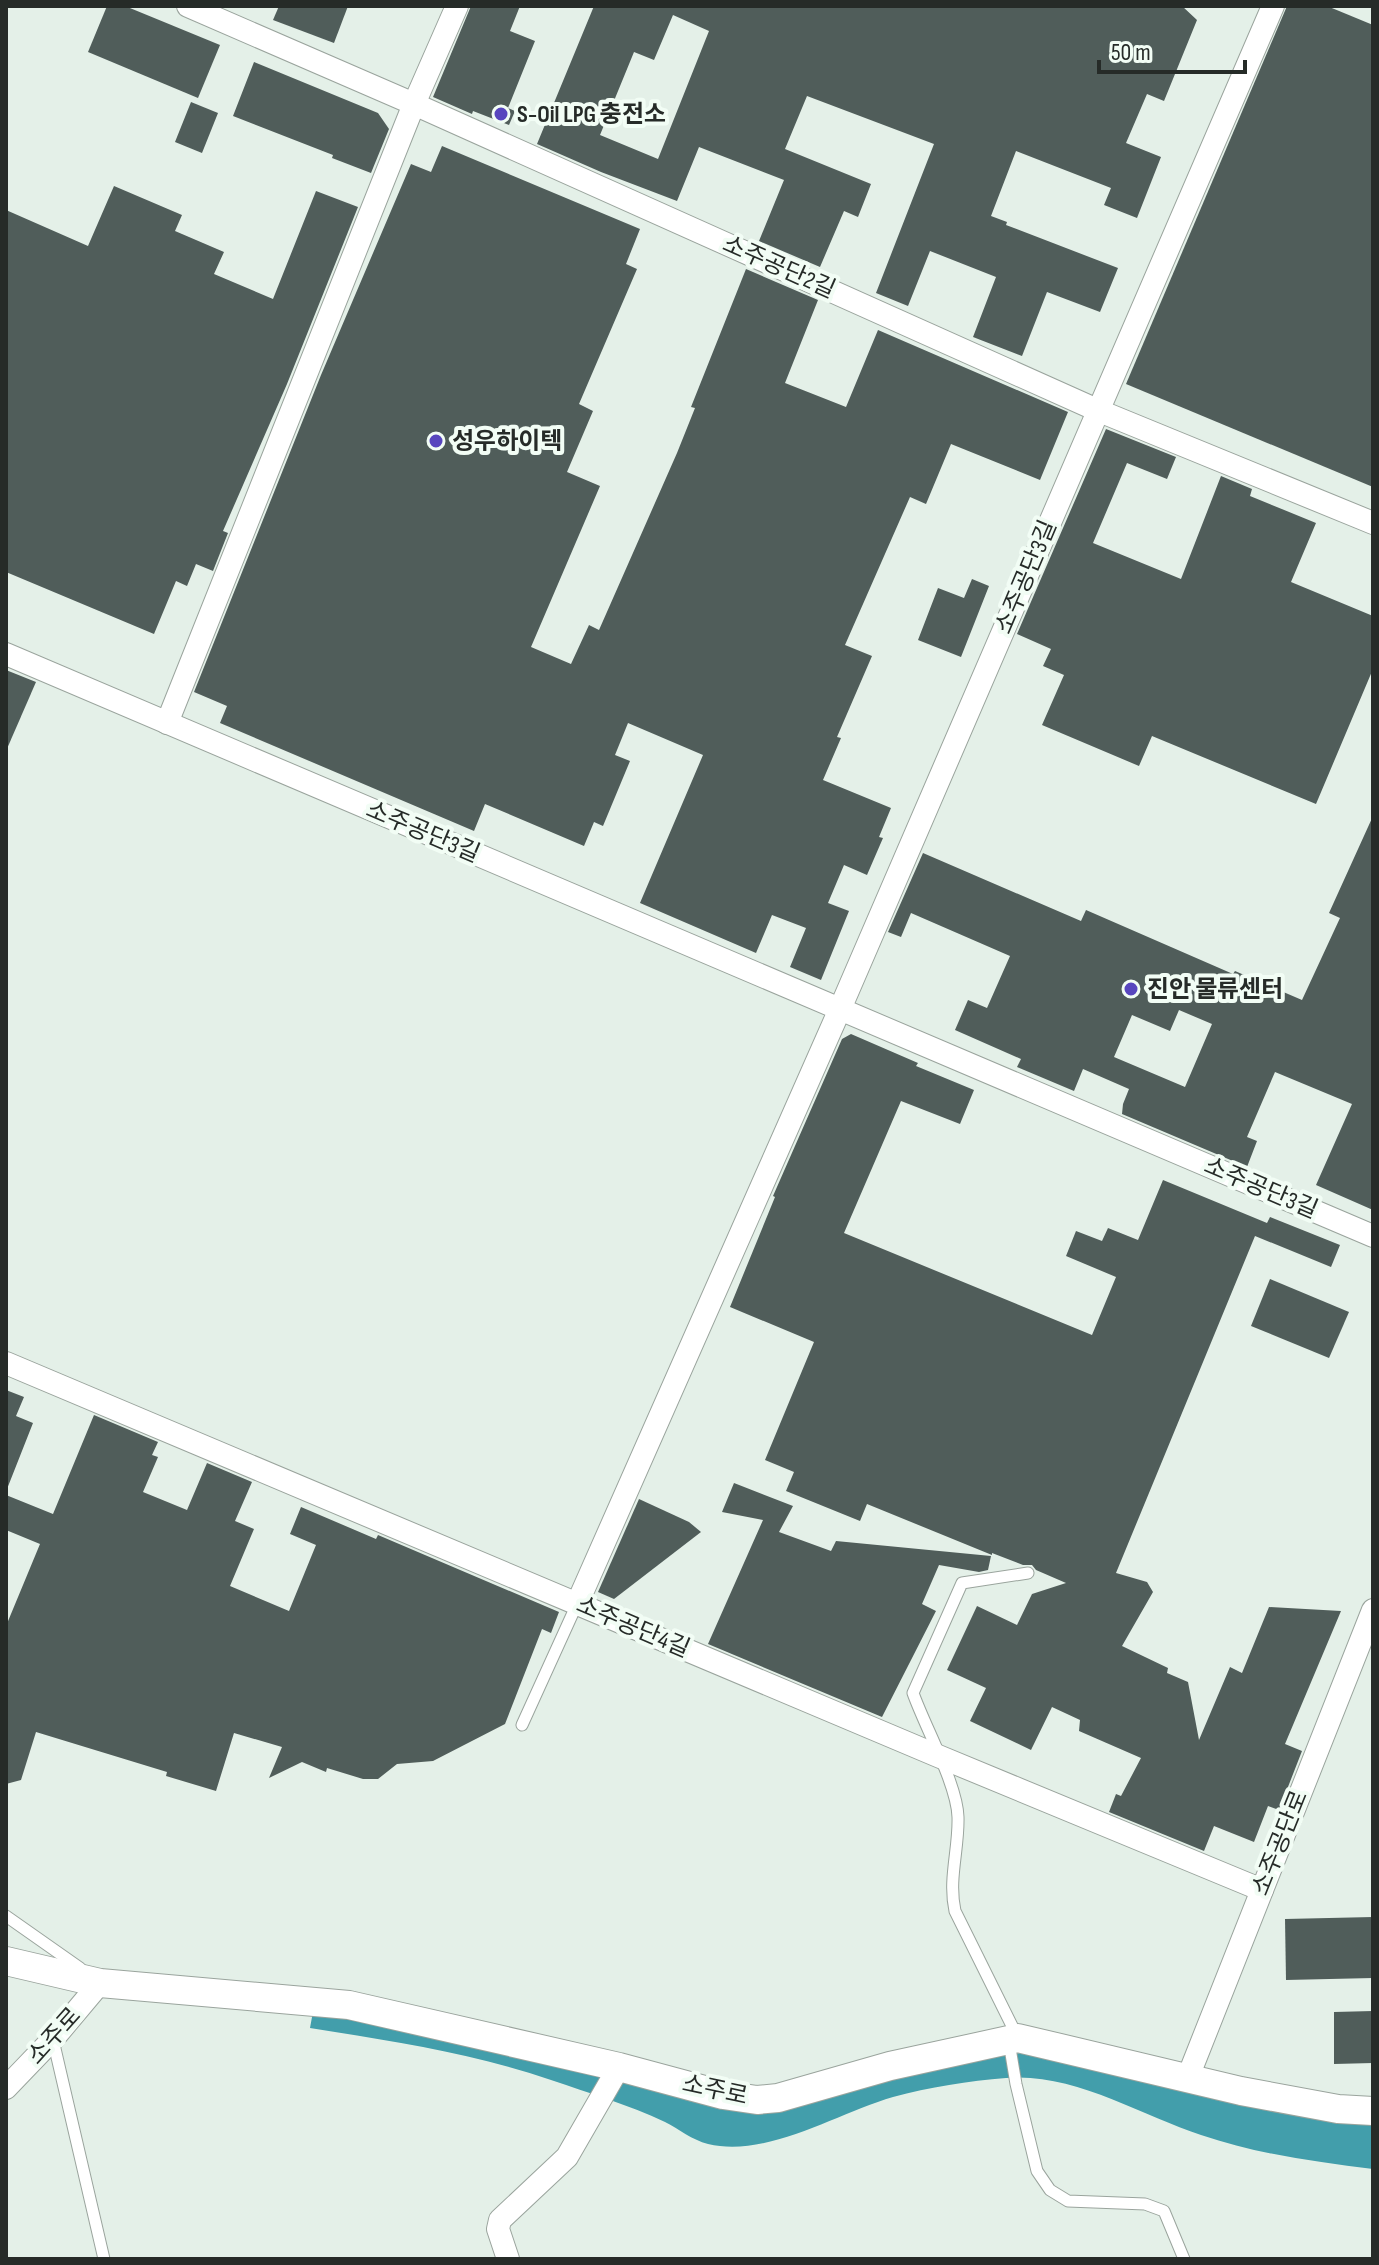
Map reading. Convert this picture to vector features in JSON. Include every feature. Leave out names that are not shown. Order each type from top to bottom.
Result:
[{"type":"street","name":"소주공단2길","points":[[188,6],[1097,410],[1373,523]]},
{"type":"street","points":[[167,723],[414,104],[457,6]]},
{"type":"street","name":"소주공단3길","points":[[840,1009],[1273,6]]},
{"type":"street","name":"소주공단3길","points":[[6,654],[1373,1236]]},
{"type":"street","points":[[577,1604],[840,1009]]},
{"type":"street","name":"소주공단4길","points":[[6,1363],[1262,1890]]},
{"type":"street","name":"소주공단로","points":[[1188,2077],[1373,1610]]},
{"type":"street","name":"소주로","points":[[6,1961],[100,1983],[349,2005],[619,2067],[723,2095],[757,2100],[778,2098],[890,2066],[1018,2038],[1241,2091],[1338,2109],[1373,2111]]},
{"type":"street","name":"소주로","points":[[6,2088],[100,1983]]},
{"type":"street","points":[[508,2259],[498,2229],[500,2220],[567,2157],[619,2067]]},
{"type":"lane","points":[[1028,1573],[962,1583],[913,1693],[953,1790],[958,1817],[951,1894],[955,1911],[1018,2038],[1010,2048],[1037,2171],[1050,2190],[1068,2201],[1145,2204],[1164,2211],[1184,2259]]},
{"type":"lane","points":[[522,1725],[577,1604]]},
{"type":"lane","points":[[6,1916],[100,1983]]},
{"type":"lane","points":[[53,2039],[104,2259]]},
{"type":"water","points":[[314,2006],[772,2110],[932,2068],[1041,2051],[1373,2120],[1373,2169],[1243,2147],[1178,2127],[1081,2088],[1031,2078],[935,2087],[871,2104],[778,2140],[731,2147],[708,2144],[637,2110],[492,2062],[310,2028]]},
{"type":"building","points":[[107,6],[125,6],[220,45],[198,98],[88,52]]},
{"type":"building","points":[[279,6],[348,6],[334,43],[273,20]]},
{"type":"building","points":[[471,6],[520,6],[510,31],[535,41],[508,108],[515,111],[509,125],[473,111],[472,114],[433,97]]},
{"type":"building","points":[[594,6],[1182,6],[1197,20],[1164,101],[1147,94],[1126,143],[1161,157],[1137,218],[1104,205],[1111,188],[1016,151],[991,216],[1007,222],[1006,225],[1118,268],[1100,312],[1047,292],[1022,356],[973,337],[996,277],[930,251],[908,306],[876,293],[934,144],[807,96],[785,149],[871,184],[858,217],[844,211],[820,267],[759,241],[784,180],[699,147],[677,201],[537,144]],"holes":[[[673,15],[709,31],[658,159],[600,135],[634,52],[654,60]]]},
{"type":"building","points":[[1287,6],[1327,6],[1373,25],[1373,487],[1126,384]]},
{"type":"building","points":[[254,62],[378,113],[389,129],[371,173],[233,116]]},
{"type":"building","points":[[191,102],[218,113],[202,153],[175,142]]},
{"type":"building","points":[[442,146],[640,229],[626,264],[637,269],[579,404],[593,411],[567,472],[600,486],[531,647],[571,664],[589,625],[599,630],[677,453],[695,408],[691,407],[746,269],[818,300],[785,383],[846,407],[878,330],[1068,412],[1040,480],[951,444],[926,504],[910,497],[845,645],[872,656],[837,737],[841,738],[823,780],[891,808],[879,837],[883,838],[867,875],[844,865],[828,903],[849,911],[821,980],[790,967],[806,928],[772,915],[756,953],[640,903],[703,755],[628,723],[615,755],[630,761],[603,826],[594,822],[584,846],[485,804],[474,831],[220,723],[227,706],[194,692],[321,375],[411,164],[431,172]]},
{"type":"building","points":[[114,186],[182,215],[175,231],[224,252],[214,274],[273,299],[316,191],[358,207],[287,384],[223,531],[228,533],[213,571],[196,564],[187,586],[176,581],[154,634],[6,572],[6,210],[88,246]]},
{"type":"building","points":[[1106,429],[1176,457],[1167,479],[1127,463],[1093,543],[1181,579],[1221,476],[1252,489],[1250,496],[1316,523],[1291,582],[1373,616],[1373,669],[1316,804],[1152,736],[1139,766],[1042,725],[1064,675],[1043,666],[1051,649],[1017,634]]},
{"type":"building","points":[[972,579],[989,586],[961,657],[918,640],[938,588],[964,598]]},
{"type":"building","points":[[6,670],[36,682],[6,751]]},
{"type":"building","points":[[1373,816],[1373,1210],[1316,1185],[1352,1104],[1275,1072],[1247,1137],[1257,1141],[1247,1167],[1122,1114],[1129,1089],[1083,1069],[1074,1091],[1017,1067],[1021,1059],[955,1030],[968,1000],[987,1008],[1010,956],[911,913],[901,937],[888,932],[923,853],[1081,921],[1086,910],[1233,974],[1235,971],[1302,1000],[1340,918],[1329,913]],"holes":[[[1179,1010],[1212,1024],[1185,1087],[1114,1057],[1132,1015],[1170,1031]]]},
{"type":"building","points":[[851,1034],[974,1090],[960,1124],[901,1101],[844,1233],[1092,1335],[1116,1277],[1066,1256],[1076,1231],[1102,1241],[1108,1228],[1138,1240],[1163,1180],[1267,1223],[1270,1217],[1340,1245],[1331,1267],[1255,1236],[1116,1573],[1147,1582],[1153,1592],[1122,1646],[1168,1668],[1167,1673],[1188,1682],[1199,1740],[1230,1667],[1242,1673],[1269,1607],[1341,1611],[1285,1744],[1302,1751],[1279,1810],[1268,1806],[1254,1842],[1214,1826],[1204,1851],[1109,1812],[1116,1794],[1121,1796],[1141,1758],[1079,1731],[1080,1720],[1052,1707],[1031,1750],[970,1721],[986,1688],[947,1670],[977,1606],[1017,1625],[1032,1594],[1066,1583],[1036,1570],[1032,1565],[992,1555],[867,1504],[860,1521],[786,1491],[794,1472],[765,1460],[814,1342],[730,1307],[773,1196],[842,1039]]},
{"type":"building","points":[[1270,1279],[1349,1312],[1329,1358],[1251,1326]]},
{"type":"building","points":[[6,1390],[24,1397],[16,1416],[33,1423],[7,1489]]},
{"type":"building","points":[[94,1415],[158,1442],[152,1455],[158,1457],[143,1492],[187,1510],[207,1463],[252,1482],[235,1521],[254,1529],[230,1586],[289,1611],[316,1545],[290,1534],[301,1507],[376,1539],[378,1535],[559,1612],[551,1633],[542,1629],[505,1724],[433,1761],[397,1764],[378,1779],[363,1779],[327,1768],[326,1772],[302,1762],[269,1778],[282,1747],[234,1733],[216,1791],[166,1776],[167,1772],[36,1732],[21,1780],[6,1784],[6,1626],[40,1544],[6,1530],[6,1495],[53,1514]]},
{"type":"building","points":[[734,1483],[793,1506],[779,1532],[831,1551],[836,1541],[991,1556],[988,1570],[979,1572],[939,1565],[922,1604],[936,1611],[882,1717],[708,1644],[763,1520],[722,1512]]},
{"type":"building","points":[[639,1499],[689,1522],[701,1532],[614,1599],[598,1592]]},
{"type":"building","points":[[1373,1917],[1373,1978],[1286,1980],[1285,1919]]},
{"type":"building","points":[[1373,2011],[1373,2063],[1334,2064],[1334,2012]]},
{"type":"place","name":"S-Oil LPG 충전소","points":[[501,114]]},
{"type":"place","name":"성우하이텍","points":[[436,441]]},
{"type":"place","name":"진안 물류센터","points":[[1131,989]]}]
